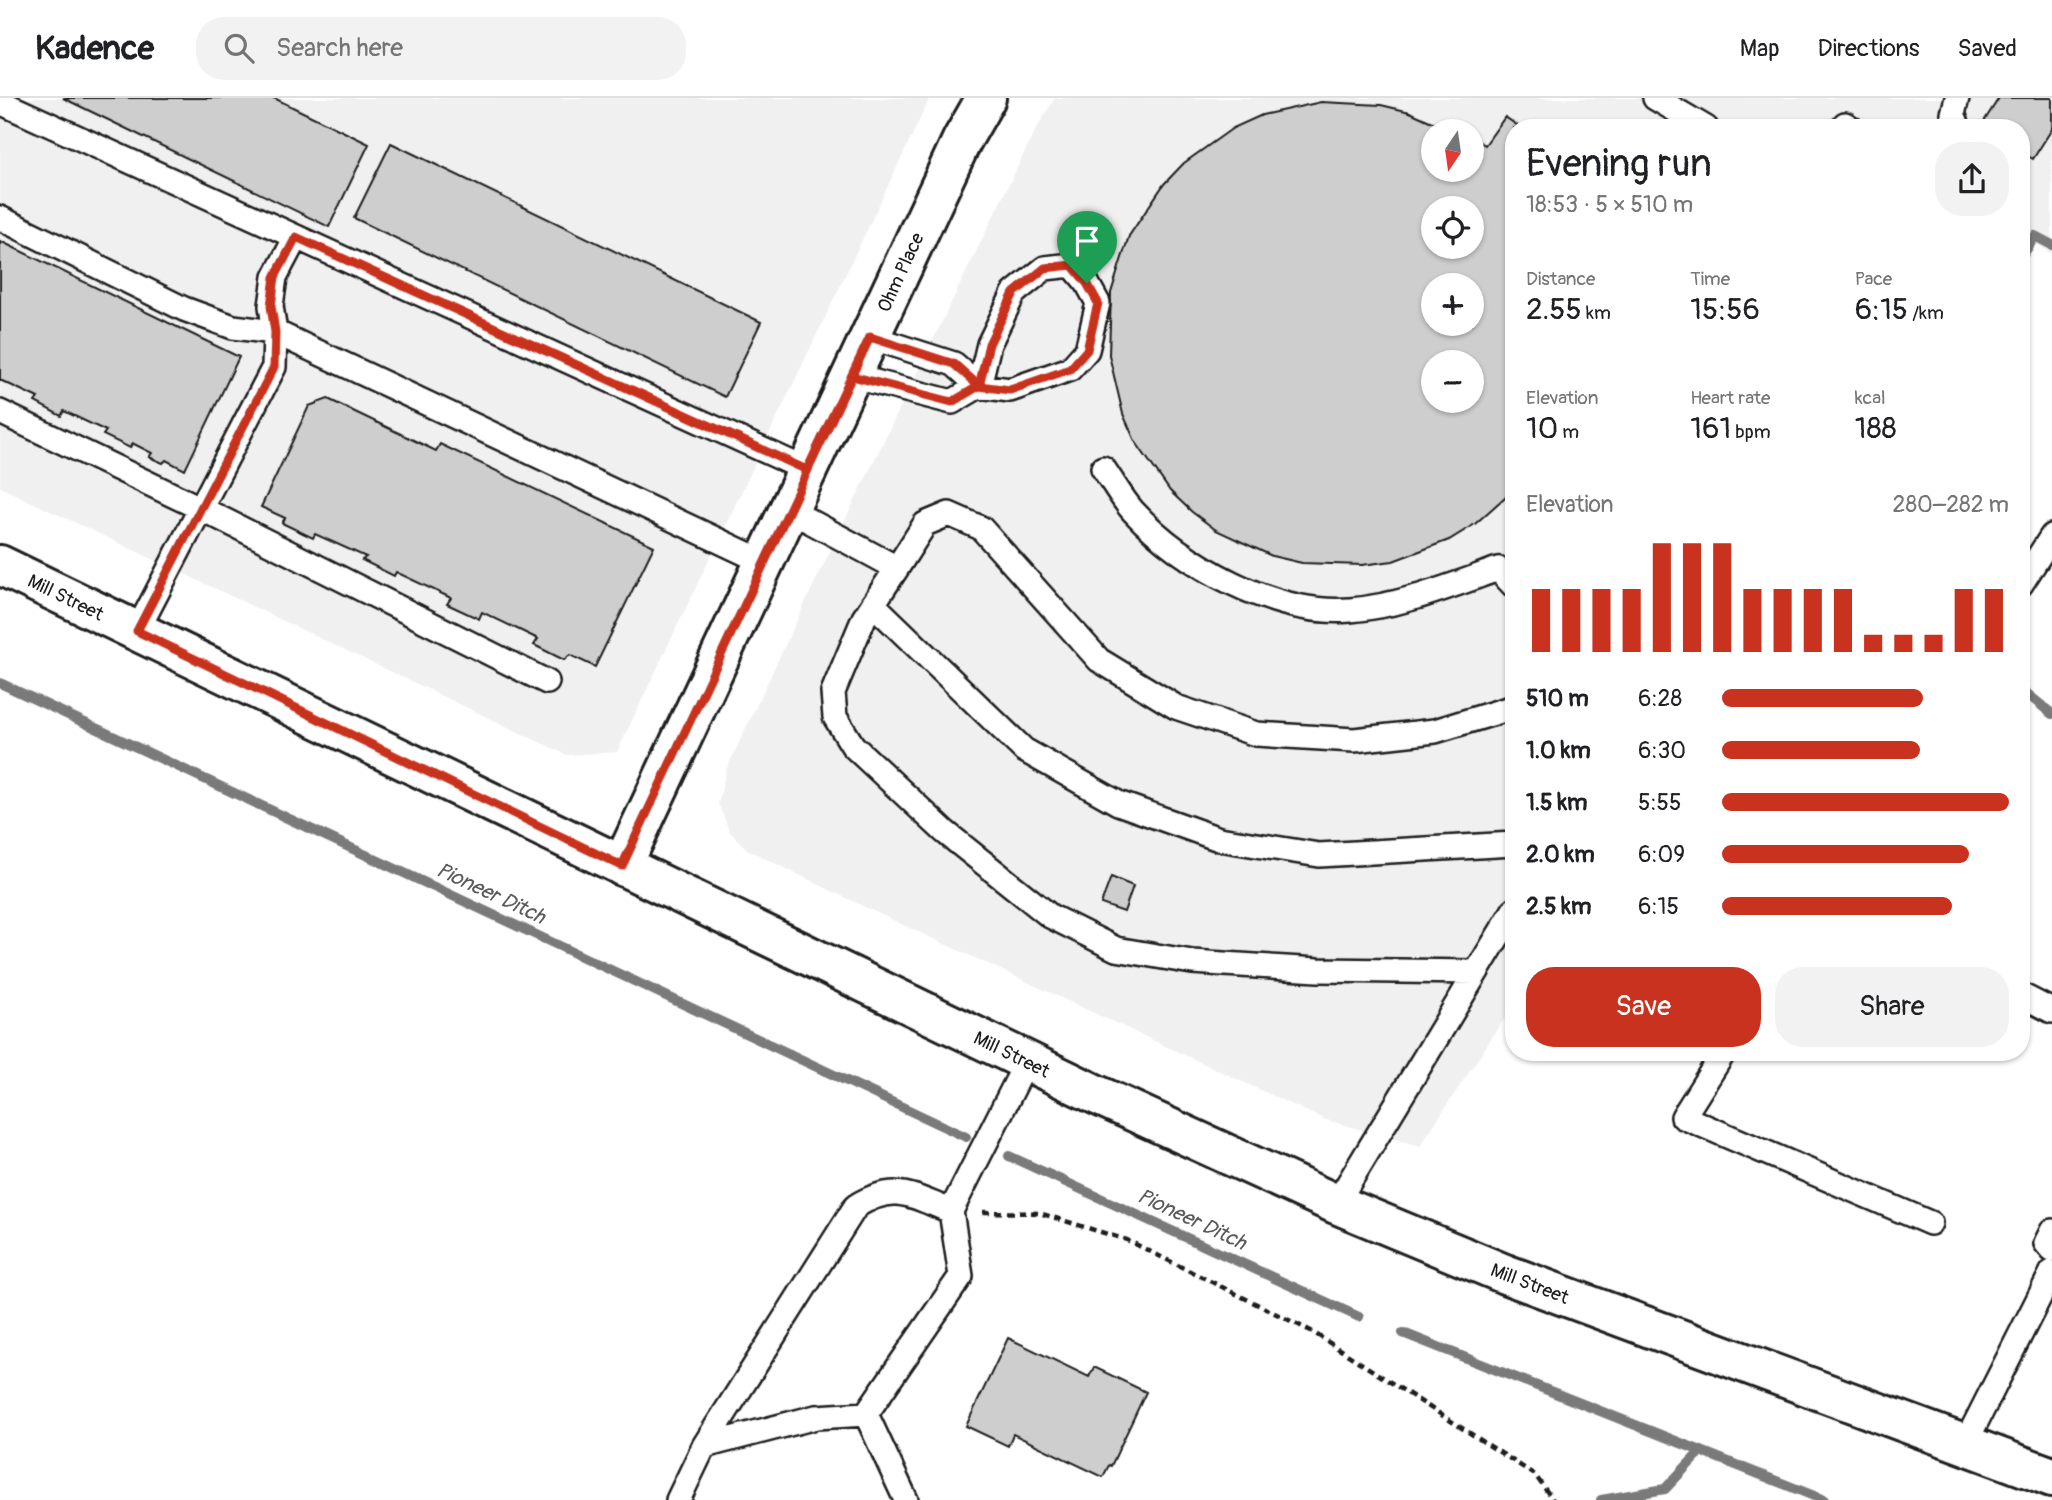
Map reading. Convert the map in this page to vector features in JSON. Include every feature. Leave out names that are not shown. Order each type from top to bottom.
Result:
[{"type":"main road","name":"Ohm Place","points":[[622,866],[962,140],[986,98]]},
{"type":"main road","name":"Mill Street","points":[[0,565],[1027,1061],[1336,1204],[1505,1274],[2052,1477]]},
{"type":"lane","points":[[1655,98],[1691,119]]},
{"type":"lane","points":[[1955,119],[1953,114],[1957,98]]},
{"type":"lane","points":[[0,102],[807,470]]},
{"type":"lane","points":[[0,218],[184,309],[233,327],[275,332],[764,562]]},
{"type":"lane","points":[[137,631],[274,367],[275,332],[271,306],[275,277],[296,237]]},
{"type":"lane","points":[[852,376],[952,402],[979,386],[989,344],[1014,293],[1045,268],[1072,265],[1087,283],[1098,303],[1087,350],[1070,369],[1010,390],[979,386],[954,364],[870,337]]},
{"type":"lane","points":[[0,412],[200,508],[547,682]]},
{"type":"lane","points":[[1103,468],[1132,510],[1164,541],[1211,572],[1253,592],[1300,606],[1347,610],[1407,600],[1498,569],[1505,576]]},
{"type":"lane","points":[[789,510],[897,568]]},
{"type":"lane","points":[[1476,972],[1318,970],[1192,962],[1116,949],[1050,916],[945,832],[853,746],[835,717],[833,692],[864,618],[925,524],[949,514],[981,528],[1099,660],[1176,707],[1256,734],[1354,740],[1435,731],[1505,710]]},
{"type":"lane","points":[[2030,570],[2052,536]]},
{"type":"lane","points":[[873,604],[1024,750],[1118,803],[1219,839],[1319,855],[1505,845]]},
{"type":"lane","points":[[1336,1204],[1505,925]]},
{"type":"lane","points":[[2030,999],[2052,1010]]},
{"type":"lane","points":[[866,1414],[961,1276],[951,1211],[1027,1061]]},
{"type":"lane","points":[[1718,1061],[1683,1117],[1930,1223]]},
{"type":"lane","points":[[678,1500],[704,1446],[856,1206],[877,1193],[904,1193],[951,1211]]},
{"type":"lane","points":[[2052,1231],[2046,1243],[2052,1250]]},
{"type":"lane","points":[[1965,1444],[2052,1272]]},
{"type":"lane","points":[[704,1446],[816,1417],[866,1414]]},
{"type":"lane","points":[[866,1414],[906,1500]]},
{"type":"path","points":[[951,1211],[1038,1213],[1127,1240],[1311,1331],[1535,1475],[1553,1500]]},
{"type":"shaded area","points":[[0,98],[930,98],[617,752],[567,755],[0,487]]},
{"type":"shaded area","points":[[1055,98],[2052,98],[2052,254],[2030,241],[2030,119],[1505,119],[1505,1018],[1420,1146],[1323,1119],[869,909],[748,850],[730,832],[718,804],[726,770],[1034,133]]},
{"type":"building","points":[[63,98],[274,98],[369,144],[329,227]]},
{"type":"building","points":[[1999,98],[2052,98],[2052,129],[2033,159],[2030,157],[2030,119],[1986,119]]},
{"type":"building","points":[[1321,102],[1381,105],[1425,119],[1421,119],[1421,182],[1484,182],[1484,144],[1505,117],[1508,119],[1505,119],[1505,497],[1475,524],[1449,540],[1393,561],[1362,565],[1302,563],[1272,556],[1216,530],[1170,491],[1135,441],[1123,414],[1109,355],[1111,293],[1129,236],[1164,184],[1184,163],[1233,128],[1262,115]]},
{"type":"building","points":[[391,143],[761,322],[725,397],[354,218]]},
{"type":"building","points":[[0,241],[239,357],[185,470],[166,460],[163,463],[149,457],[152,453],[132,443],[130,448],[103,435],[106,431],[64,411],[61,416],[35,402],[38,398],[0,380]]},
{"type":"building","points":[[328,399],[436,451],[440,444],[654,546],[595,667],[570,655],[564,660],[534,645],[538,639],[482,612],[479,619],[447,604],[451,598],[396,572],[394,576],[362,560],[366,557],[315,534],[313,538],[282,523],[285,518],[261,507],[309,406]]},
{"type":"building","points":[[1111,877],[1133,886],[1124,912],[1101,904]]},
{"type":"building","points":[[1008,1338],[1089,1377],[1094,1367],[1146,1392],[1111,1466],[1109,1465],[1103,1477],[1013,1434],[1008,1446],[966,1426]]},
{"type":"waterway","points":[[2030,244],[2035,236],[2052,245]]},
{"type":"waterway","name":"Pioneer Ditch","points":[[0,683],[966,1137]]},
{"type":"waterway","points":[[2030,696],[2052,714]]},
{"type":"waterway","name":"Pioneer Ditch","points":[[1009,1156],[1359,1317]]},
{"type":"waterway","name":"Pioneer Ditch","points":[[1403,1333],[1701,1451]]},
{"type":"waterway","name":"Pioneer Ditch","points":[[1601,1500],[1665,1489],[1701,1451],[1824,1500]]},
{"type":"route","points":[[1087,283],[1072,265],[1045,268],[1014,293],[989,344],[979,386],[952,402],[852,376],[622,866],[137,631],[274,367],[275,332],[271,306],[275,277],[296,237],[807,470],[870,337],[954,364],[979,386],[1010,390],[1070,369],[1087,350],[1098,303],[1087,283]]}]
